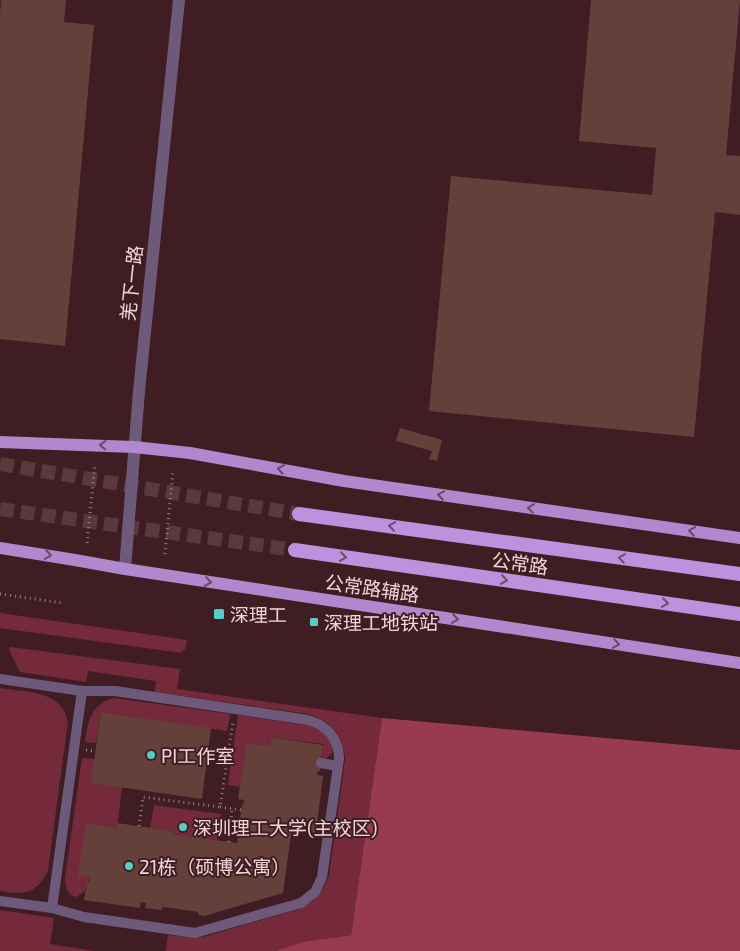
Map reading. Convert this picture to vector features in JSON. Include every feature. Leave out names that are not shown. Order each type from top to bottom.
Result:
[{"type":"highway","name":"公常路","points":[[300,514],[740,574]]},
{"type":"highway","name":"公常路","points":[[295,550],[740,614]]},
{"type":"main road","points":[[0,442],[134,447],[190,453],[344,481],[740,538]]},
{"type":"main road","name":"公常路辅路","points":[[0,548],[125,570],[740,663]]},
{"type":"street","name":"羌下一路","points":[[125,570],[134,447],[179,0]]},
{"type":"lane","points":[[0,679],[82,691],[115,692],[308,720],[322,725],[328,730],[336,742],[339,753],[322,877],[315,892],[301,903],[195,933],[84,917],[52,908],[0,901]]},
{"type":"lane","points":[[52,908],[82,691]]},
{"type":"lane","points":[[321,763],[338,766]]},
{"type":"path","points":[[88,543],[95,464]]},
{"type":"path","points":[[165,554],[173,471]]},
{"type":"path","points":[[0,594],[64,603]]},
{"type":"path","points":[[220,807],[234,709]]},
{"type":"path","points":[[139,826],[143,797],[241,810]]},
{"type":"path","points":[[229,842],[232,809]]},
{"type":"shaded area","points":[[0,613],[187,640],[185,650],[182,650],[182,653],[0,628]]},
{"type":"shaded area","points":[[10,647],[180,669],[177,689],[382,718],[351,935],[302,942],[276,951],[166,951],[168,935],[195,938],[207,936],[299,909],[314,900],[321,891],[329,875],[345,760],[339,737],[330,726],[309,714],[155,692],[156,681],[88,671],[86,682],[20,672],[9,650]]},
{"type":"shaded area","points":[[0,688],[42,694],[51,698],[64,712],[68,722],[48,870],[40,884],[29,891],[16,893],[0,891]]},
{"type":"shaded area","points":[[114,698],[230,714],[227,731],[101,712],[96,743],[85,742],[92,714],[100,704]]},
{"type":"shaded area","points":[[238,715],[312,726],[324,733],[330,741],[333,748],[332,753],[327,758],[322,758],[323,744],[271,737],[270,746],[246,743],[240,787],[228,785]]},
{"type":"shaded area","points":[[382,718],[740,750],[740,951],[276,951],[302,942],[351,935]]},
{"type":"shaded area","points":[[82,758],[94,759],[122,787],[117,829],[86,823],[79,875],[90,877],[84,892],[76,897],[67,890],[65,878]]},
{"type":"shaded area","points":[[154,805],[221,814],[217,840],[173,834],[173,831],[150,828]]},
{"type":"shaded area","points":[[0,910],[54,918],[50,944],[94,951],[0,951]]},
{"type":"building","points":[[1,0],[66,0],[64,22],[94,25],[65,346],[0,339]]},
{"type":"building","points":[[591,0],[740,0],[726,155],[740,156],[740,215],[715,212],[694,437],[429,411],[451,176],[652,195],[656,148],[579,141]]},
{"type":"building","points":[[400,428],[442,440],[437,461],[429,459],[432,451],[396,441]]},
{"type":"building","name":"PI工作室","points":[[101,712],[211,728],[202,799],[91,783]]},
{"type":"building","points":[[271,737],[323,745],[320,771],[318,771],[317,775],[323,776],[316,833],[297,830],[297,828],[292,827],[283,893],[204,916],[198,915],[198,912],[172,908],[162,907],[162,910],[145,908],[146,903],[141,902],[140,908],[84,900],[87,882],[89,882],[90,877],[78,876],[86,823],[117,829],[117,823],[173,831],[173,834],[237,843],[242,804],[244,805],[244,800],[238,799],[246,743],[270,746]]},
{"type":"tunnel","points":[[0,464],[299,514]]},
{"type":"tunnel","points":[[0,509],[295,550]]},
{"type":"place","name":"深理工","points":[[219,614]]},
{"type":"place","name":"深理工地铁站","points":[[314,622]]},
{"type":"place","name":"PI工作室","points":[[151,755]]},
{"type":"place","name":"深圳理工大学(主校区)","points":[[183,827]]},
{"type":"place","name":"21栋（硕博公寓）","points":[[129,866]]}]
